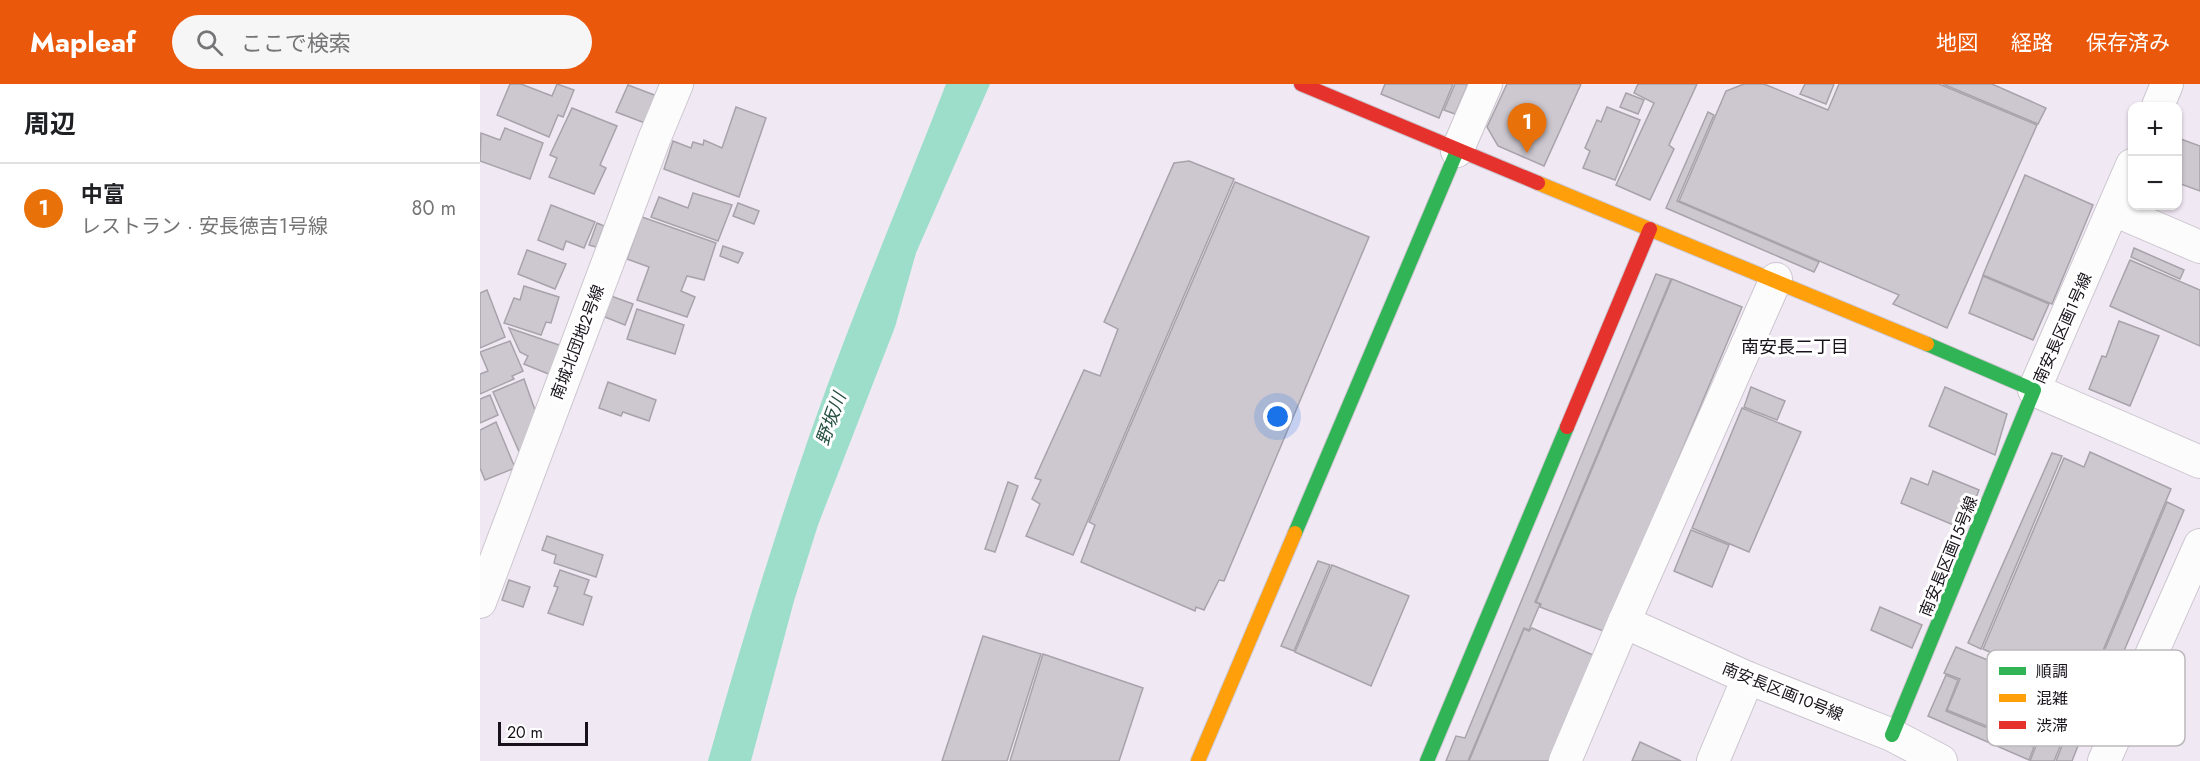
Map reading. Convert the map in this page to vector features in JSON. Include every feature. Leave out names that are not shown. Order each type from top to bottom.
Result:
[{"type":"street","name":"南城北団地2号線","points":[[480,602],[485,557],[677,84]]},
{"type":"street","points":[[1301,84],[1456,151],[1776,279],[2034,390]]},
{"type":"street","points":[[1198,761],[1486,84]]},
{"type":"street","points":[[2160,102],[2167,84]]},
{"type":"street","name":"南安長区画1号線","points":[[2128,177],[2034,390],[2200,462]]},
{"type":"street","points":[[2114,210],[2200,247]]},
{"type":"street","points":[[1427,761],[1650,229]]},
{"type":"street","points":[[1565,761],[1776,279]]},
{"type":"street","name":"南安長区画15号線","points":[[1892,735],[2034,390]]},
{"type":"street","points":[[2153,650],[2200,545]]},
{"type":"street","name":"南安長区画10号線","points":[[1624,622],[1748,678],[1892,735],[1941,761]]},
{"type":"street","points":[[1713,761],[1748,678]]},
{"type":"street","points":[[2104,761],[2111,746]]},
{"type":"water","name":"野坂川","points":[[946,84],[990,84],[916,253],[895,327],[818,525],[794,601],[751,761],[708,761],[757,595],[811,431],[860,300]]},
{"type":"building","points":[[510,84],[521,84],[552,96],[557,84],[574,90],[563,117],[558,115],[549,137],[497,115]]},
{"type":"building","points":[[1385,84],[1453,84],[1439,118],[1381,94]]},
{"type":"building","points":[[1455,84],[1468,84],[1455,114],[1444,110]]},
{"type":"building","points":[[1507,84],[1581,84],[1544,166],[1498,146],[1487,127]]},
{"type":"building","points":[[1638,84],[1697,84],[1669,145],[1674,149],[1650,200],[1616,185],[1654,103],[1634,93]]},
{"type":"building","points":[[1744,84],[1764,84],[1828,110],[1839,84],[1939,84],[2037,125],[1947,328],[1893,304],[1899,295],[1679,201],[1726,91]]},
{"type":"building","points":[[1805,84],[1834,84],[1826,104],[1800,94]]},
{"type":"building","points":[[1943,84],[1992,84],[2046,108],[2038,124]]},
{"type":"building","points":[[628,85],[657,96],[645,123],[616,112]]},
{"type":"building","points":[[1626,93],[1644,100],[1638,114],[1620,107]]},
{"type":"building","points":[[736,107],[766,118],[739,197],[664,169],[673,141],[691,148],[693,142],[703,145],[704,140],[722,148]]},
{"type":"building","points":[[1607,107],[1640,120],[1615,180],[1583,168],[1590,151],[1585,148],[1597,120],[1601,122]]},
{"type":"building","points":[[572,108],[617,126],[600,165],[606,168],[594,194],[549,177],[557,158],[550,155]]},
{"type":"building","points":[[1708,112],[1714,115],[1677,201],[1819,262],[1814,272],[1666,208]]},
{"type":"building","points":[[505,128],[543,143],[530,179],[480,161],[481,133],[500,140]]},
{"type":"building","points":[[2182,139],[2200,146],[2200,191],[2182,184]]},
{"type":"building","points":[[1189,161],[1234,179],[1073,555],[1026,536],[1040,504],[1032,499],[1041,480],[1035,478],[1084,370],[1100,376],[1118,329],[1104,322],[1174,163]]},
{"type":"building","points":[[2025,175],[2093,205],[2052,304],[1983,275]]},
{"type":"building","points":[[1235,182],[1369,237],[1224,581],[1219,580],[1204,610],[1196,607],[1195,611],[1081,562],[1095,525],[1089,522]]},
{"type":"building","points":[[693,193],[732,205],[718,241],[651,217],[659,197],[688,208]]},
{"type":"building","points":[[738,203],[759,211],[754,224],[733,216]]},
{"type":"building","points":[[551,205],[595,222],[584,248],[566,241],[563,250],[538,240]]},
{"type":"building","points":[[642,217],[716,243],[704,280],[687,276],[681,291],[695,297],[687,317],[637,300],[649,267],[627,259]]},
{"type":"building","points":[[597,223],[604,226],[596,247],[589,245]]},
{"type":"building","points":[[723,246],[743,253],[738,263],[720,256]]},
{"type":"building","points":[[2134,248],[2184,270],[2180,279],[2131,257]]},
{"type":"building","points":[[527,250],[566,264],[555,289],[518,274]]},
{"type":"building","points":[[2130,260],[2200,290],[2200,346],[2110,306]]},
{"type":"building","points":[[1656,274],[1671,279],[1535,602],[1540,604],[1529,630],[1524,628],[1468,761],[1446,761],[1456,736],[1465,738]]},
{"type":"building","points":[[1983,276],[2049,304],[2033,340],[1969,313]]},
{"type":"building","points":[[1672,279],[1742,307],[1606,632],[1540,607],[1541,604],[1536,602]]},
{"type":"building","points":[[524,286],[559,297],[551,323],[546,322],[541,335],[504,323],[514,298],[520,300]]},
{"type":"building","points":[[487,290],[505,337],[480,348],[480,293]]},
{"type":"building","points":[[611,296],[633,304],[625,325],[605,317]]},
{"type":"building","points":[[637,309],[684,325],[675,354],[627,339]]},
{"type":"building","points":[[2119,321],[2159,336],[2130,406],[2089,389],[2102,356],[2106,357]]},
{"type":"building","points":[[509,328],[562,346],[551,375],[524,364],[528,356],[520,352]]},
{"type":"building","points":[[510,341],[523,371],[512,376],[514,379],[480,394],[480,374],[488,371],[480,352]]},
{"type":"building","points":[[524,379],[537,416],[521,456],[493,392]]},
{"type":"building","points":[[608,382],[656,400],[649,421],[623,412],[621,416],[599,408]]},
{"type":"building","points":[[1751,387],[1785,401],[1777,420],[1744,407]]},
{"type":"building","points":[[1945,387],[2007,414],[1995,455],[1929,426]]},
{"type":"building","points":[[490,395],[498,415],[480,423],[480,399]]},
{"type":"building","points":[[1742,408],[1801,432],[1749,552],[1692,528]]},
{"type":"building","points":[[496,422],[515,468],[485,480],[480,468],[480,430]]},
{"type":"building","points":[[2090,452],[2171,489],[2103,650],[1983,649],[2064,458],[2084,467]]},
{"type":"building","points":[[2052,453],[2062,456],[1981,649],[1968,643]]},
{"type":"building","points":[[1933,471],[1979,490],[1963,529],[1901,503],[1911,478],[1928,485]]},
{"type":"building","points":[[1008,482],[1018,486],[995,552],[985,549]]},
{"type":"building","points":[[2167,502],[2184,510],[2124,650],[2105,650]]},
{"type":"building","points":[[1691,530],[1729,545],[1712,587],[1674,571]]},
{"type":"building","points":[[547,536],[603,555],[596,577],[554,563],[556,555],[542,550]]},
{"type":"building","points":[[1318,561],[1330,565],[1294,651],[1281,646]]},
{"type":"building","points":[[1332,565],[1409,596],[1371,686],[1295,652]]},
{"type":"building","points":[[560,570],[589,580],[584,594],[592,597],[583,625],[548,613],[558,587],[554,586]]},
{"type":"building","points":[[509,580],[530,587],[523,607],[502,600]]},
{"type":"building","points":[[1880,607],[1922,625],[1912,648],[1871,630]]},
{"type":"building","points":[[1532,628],[1595,656],[1551,761],[1469,761],[1524,629],[1529,631]]},
{"type":"building","points":[[983,636],[1041,654],[1007,761],[942,761]]},
{"type":"building","points":[[1956,647],[1987,660],[1987,726],[1947,710],[1960,679],[1944,673]]},
{"type":"building","points":[[1043,654],[1143,688],[1119,761],[1010,761]]},
{"type":"building","points":[[1946,675],[1958,680],[1946,711],[1987,728],[1987,742],[1928,716]]},
{"type":"building","points":[[1640,742],[1681,761],[1632,761]]},
{"type":"building","points":[[1997,746],[2034,747],[2029,760]]},
{"type":"building","points":[[2036,746],[2060,746],[2054,761],[2030,761]]},
{"type":"building","points":[[2062,746],[2078,746],[2072,761],[2056,761]]},
{"type":"traffic: fast","points":[[1295,533],[1457,151]]},
{"type":"traffic: fast","points":[[1892,735],[2034,390],[1927,344]]},
{"type":"traffic: fast","points":[[1427,761],[1567,427]]},
{"type":"traffic: slow","points":[[1538,183],[1927,344]]},
{"type":"traffic: slow","points":[[1198,761],[1295,533]]},
{"type":"traffic: jam","points":[[1301,84],[1538,183]]},
{"type":"traffic: jam","points":[[1567,427],[1650,229]]},
{"type":"place","name":"中富","points":[[1527,153]]},
{"type":"district","name":"南安長二丁目","points":[[1795,347]]}]
